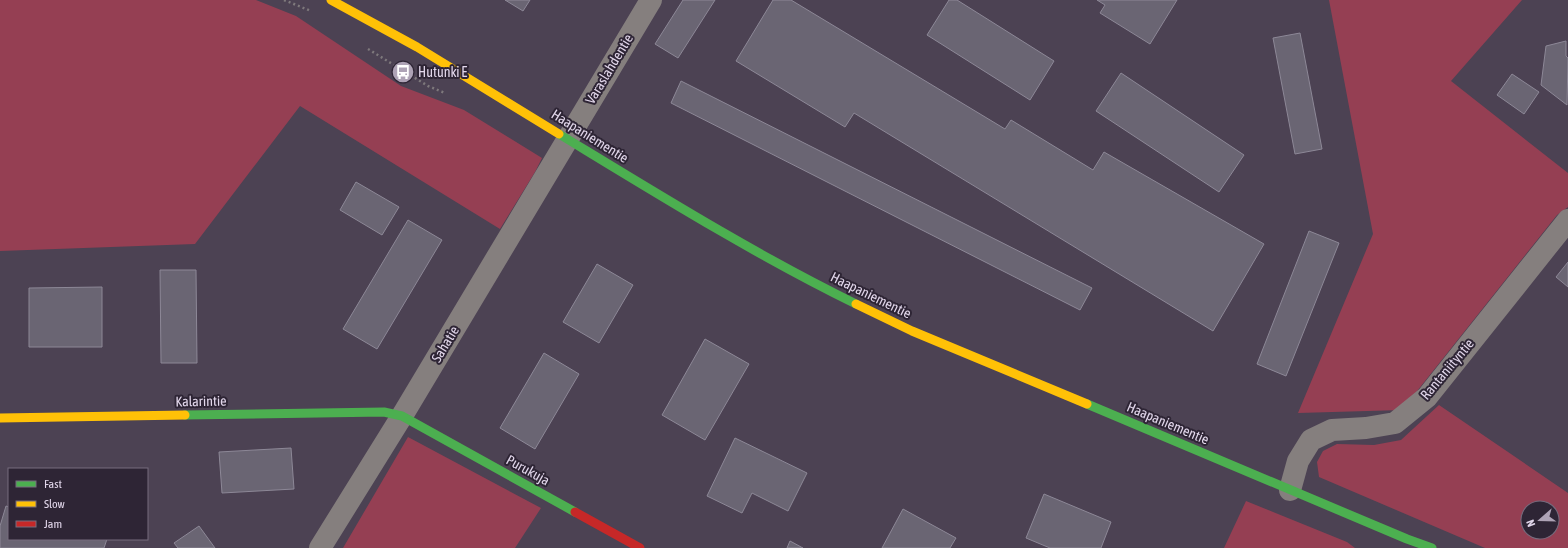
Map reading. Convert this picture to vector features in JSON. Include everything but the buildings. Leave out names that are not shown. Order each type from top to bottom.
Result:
[{"type":"street","name":"Haapaniementie","points":[[331,0],[416,47],[679,208],[824,288],[912,331],[1290,490],[1405,544],[1432,548]]},
{"type":"street","name":"Varaslahdentie","points":[[568,139],[651,0]]},
{"type":"street","name":"Sahatie","points":[[320,548],[402,416],[568,139]]},
{"type":"street","name":"Rantaniityntie","points":[[1290,490],[1298,461],[1311,440],[1332,430],[1366,428],[1395,423],[1427,397],[1568,220]]},
{"type":"street","name":"Kalarintie","points":[[0,418],[384,412],[402,416]]},
{"type":"street","name":"Purukuja","points":[[402,416],[640,548]]},
{"type":"shaded area","points":[[0,0],[256,0],[296,16],[401,86],[464,110],[542,158],[500,229],[300,106],[195,244],[0,251]]},
{"type":"shaded area","points":[[1329,0],[1522,0],[1451,81],[1568,173],[1568,207],[1557,215],[1402,410],[1298,413],[1373,234]]},
{"type":"shaded area","points":[[1439,405],[1568,493],[1568,548],[1485,548],[1319,477],[1317,462],[1323,451],[1337,444],[1374,445],[1401,440]]},
{"type":"shaded area","points":[[408,437],[541,508],[515,548],[343,548]]},
{"type":"shaded area","points":[[1246,501],[1347,542],[1355,548],[1224,548]]},
{"type":"traffic: fast","points":[[559,134],[743,244],[856,304]]},
{"type":"traffic: fast","points":[[1087,404],[1407,539],[1432,548]]},
{"type":"traffic: fast","points":[[185,415],[384,412],[402,416],[575,512]]},
{"type":"traffic: slow","points":[[331,0],[417,47],[559,134]]},
{"type":"traffic: slow","points":[[856,304],[912,331],[1087,404]]},
{"type":"traffic: slow","points":[[0,418],[185,415]]},
{"type":"traffic: jam","points":[[575,512],[640,548]]},
{"type":"place","name":"Hutunki E","points":[[403,72]]}]
